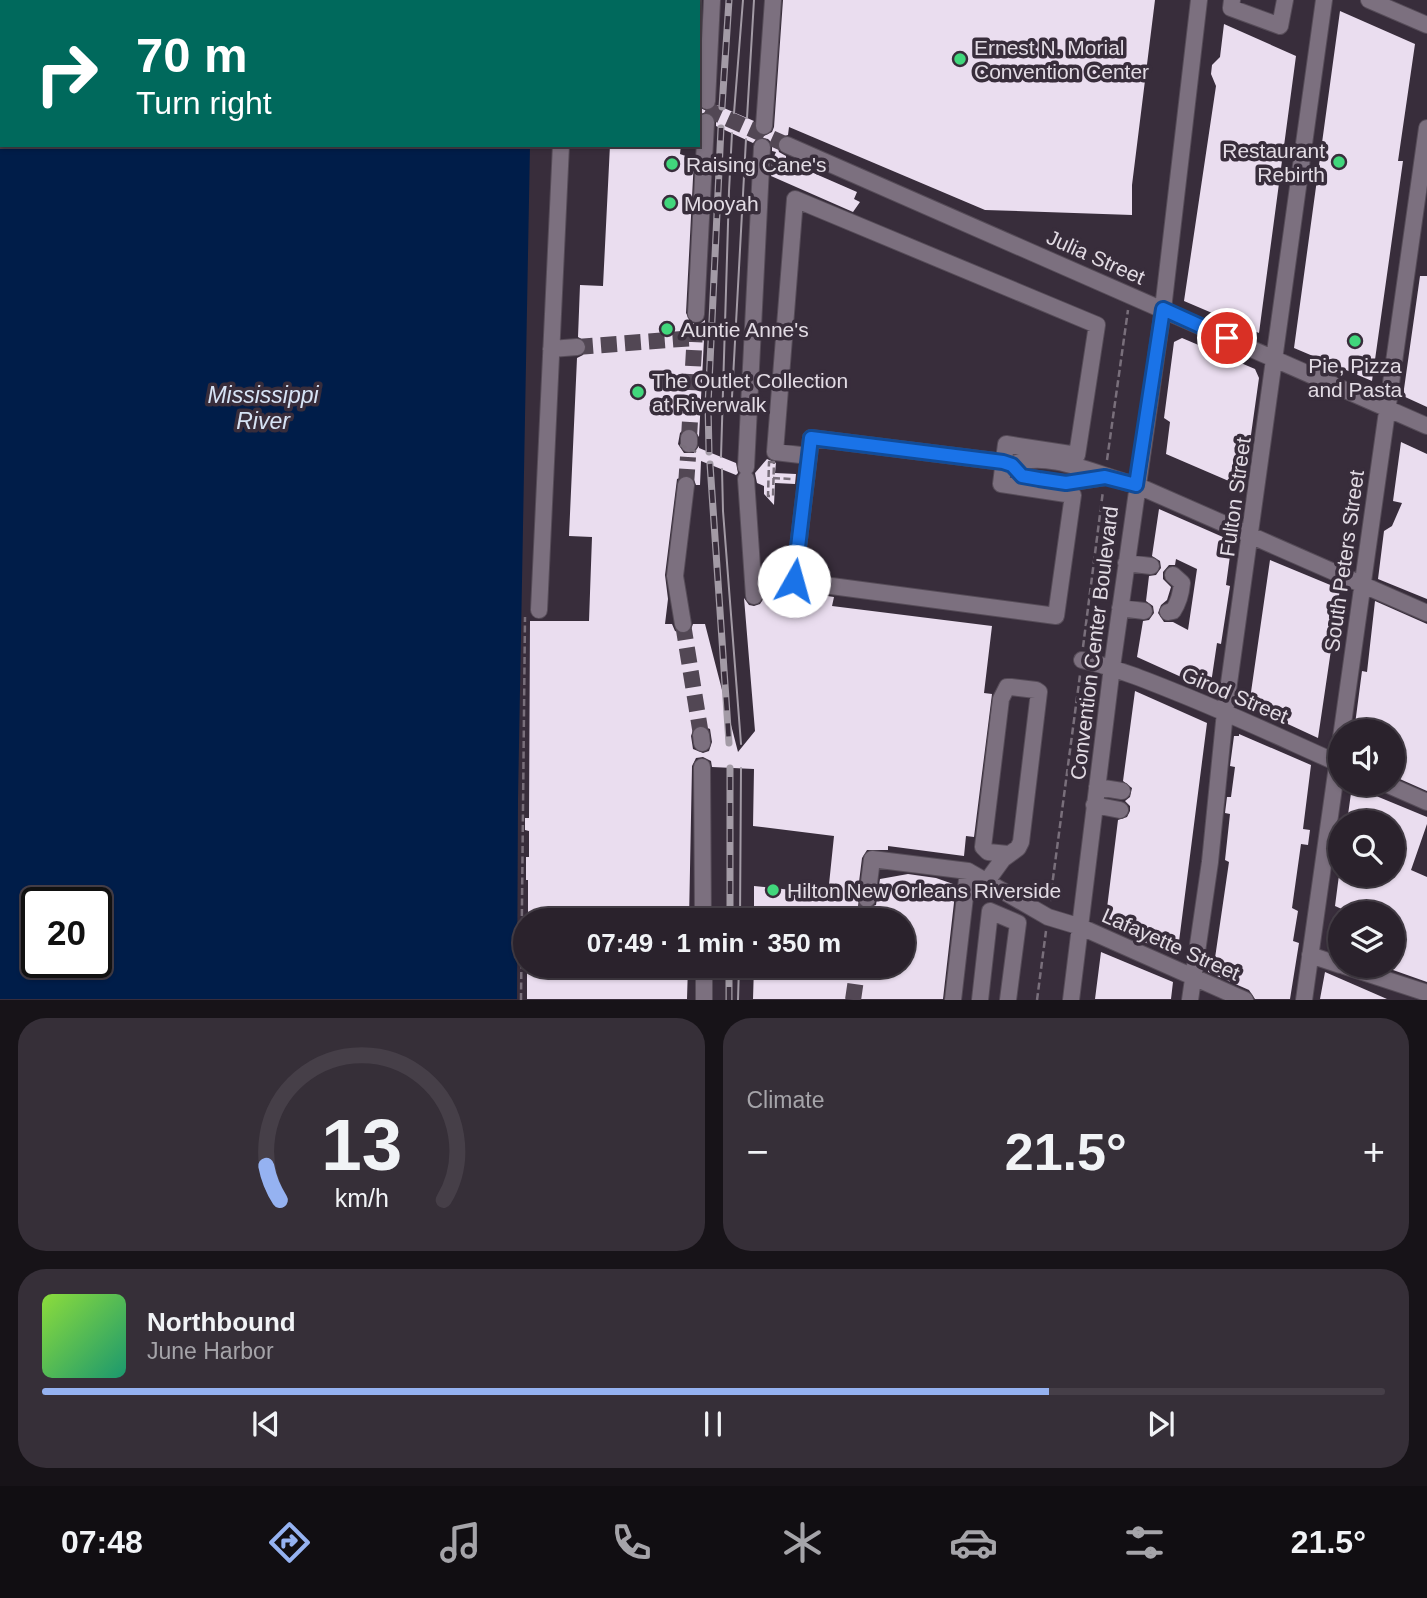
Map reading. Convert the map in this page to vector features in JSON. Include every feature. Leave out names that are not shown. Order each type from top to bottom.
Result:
[{"type":"street","points":[[707,101],[712,0]]},
{"type":"street","points":[[764,126],[772,0]]},
{"type":"street","name":"Convention Center Boulevard","points":[[1072,999],[1094,805],[1136,485],[1163,309],[1199,0]]},
{"type":"street","points":[[1233,0],[1231,8],[1280,26],[1282,1]]},
{"type":"street","name":"Fulton Street","points":[[1190,999],[1210,862],[1225,712],[1324,0]]},
{"type":"street","points":[[1369,0],[1427,25]]},
{"type":"street","points":[[695,314],[706,122]]},
{"type":"street","name":"South Peters Street","points":[[1344,719],[1427,128]]},
{"type":"street","name":"Julia Street","points":[[787,145],[1427,426]]},
{"type":"street","points":[[539,610],[561,147]]},
{"type":"street","points":[[754,596],[751,475],[762,147]]},
{"type":"street","points":[[808,456],[775,452],[795,199],[1097,325],[1077,455],[1006,444],[1008,463],[1001,484],[1073,495],[1056,616],[794,581],[811,438],[1008,463],[1026,458],[1086,468],[1105,477],[1136,485],[1427,613]]},
{"type":"street","points":[[551,349],[577,347]]},
{"type":"street","points":[[683,624],[675,576],[687,485]]},
{"type":"street","points":[[1126,563],[1151,566]]},
{"type":"street","points":[[1168,612],[1173,611],[1178,604],[1181,592],[1182,583],[1173,575]]},
{"type":"street","points":[[1120,608],[1144,611]]},
{"type":"street","name":"Girod Street","points":[[1082,660],[1112,667],[1225,712],[1328,758]]},
{"type":"street","points":[[986,881],[1021,842],[1039,692],[1011,687],[1007,687],[1001,699],[983,847],[988,852],[1008,854]]},
{"type":"street","points":[[702,767],[703,908]]},
{"type":"street","points":[[1097,787],[1122,791]]},
{"type":"street","points":[[1405,792],[1427,802]]},
{"type":"street","name":"South Peters Street","points":[[1304,999],[1333,796]]},
{"type":"street","points":[[1094,805],[1120,810]]},
{"type":"street","points":[[867,899],[872,859],[968,871],[953,999]]},
{"type":"street","name":"Lafayette Street","points":[[968,871],[1048,917],[1081,927],[1245,999]]},
{"type":"street","points":[[979,999],[990,911],[1018,923],[1008,999]]},
{"type":"street","points":[[1310,955],[1328,961]]},
{"type":"street","points":[[704,978],[704,999]]},
{"type":"street","points":[[1383,978],[1427,992]]},
{"type":"path","points":[[771,462],[773,478],[773,496],[768,496],[771,462]]},
{"type":"path","points":[[751,475],[768,481]]},
{"type":"path","points":[[773,478],[788,478]]},
{"type":"path","points":[[521,999],[525,631]]},
{"type":"water","name":"Mississippi River","points":[[0,147],[530,147],[517,908],[513,908],[513,978],[517,978],[517,999],[0,999]]},
{"type":"building","name":"Ernest N. Morial Convention Center","points":[[783,0],[1155,0],[1132,185],[1132,215],[985,210],[789,127],[788,135],[780,137],[777,145],[779,152],[786,156],[786,161],[857,192],[854,199],[860,202],[853,212],[771,176],[776,152],[772,151],[772,143],[768,139],[758,137],[753,143],[716,126],[716,118],[711,113],[700,114],[700,108],[707,111],[717,105],[754,121],[754,130],[759,135],[772,132]]},
{"type":"building","points":[[1340,11],[1415,44],[1398,161],[1403,161],[1372,381],[1294,348]]},
{"type":"building","points":[[1224,24],[1296,56],[1259,333],[1184,301],[1216,86],[1211,74],[1212,65],[1220,57]]},
{"type":"building","points":[[610,147],[681,147],[680,154],[694,159],[686,313],[691,323],[700,324],[705,320],[699,437],[694,429],[684,429],[680,433],[678,444],[684,453],[694,453],[699,446],[736,463],[738,473],[736,475],[701,461],[700,485],[696,485],[693,477],[688,475],[677,479],[665,575],[668,599],[665,624],[672,624],[675,631],[684,634],[690,632],[693,624],[705,624],[738,752],[755,731],[744,598],[749,605],[754,606],[760,604],[764,598],[774,599],[776,583],[784,584],[787,589],[793,591],[834,597],[832,606],[992,626],[984,693],[992,694],[974,837],[966,836],[964,856],[888,846],[888,850],[867,850],[862,858],[857,898],[862,908],[754,908],[754,886],[828,894],[834,836],[753,826],[754,769],[712,767],[711,761],[703,757],[696,758],[692,766],[689,908],[528,908],[526,857],[529,857],[529,831],[525,830],[525,818],[529,818],[530,621],[589,621],[592,537],[569,536],[577,358],[583,355],[587,347],[585,341],[578,337],[580,285],[603,286]],"holes":[[[700,725],[710,729],[712,742],[709,751],[703,753],[693,749],[691,736],[694,727]]]},
{"type":"building","points":[[1420,276],[1427,276],[1427,407],[1403,396]]},
{"type":"building","points":[[1182,338],[1255,369],[1259,378],[1248,456],[1243,453],[1238,485],[1166,454],[1170,422],[1164,418],[1174,342]]},
{"type":"building","points":[[1401,442],[1427,454],[1427,599],[1378,579],[1384,531],[1392,526],[1402,503],[1393,501]]},
{"type":"building","points":[[767,459],[776,463],[775,473],[796,474],[795,484],[775,483],[774,505],[764,494],[764,486],[757,483],[755,473]]},
{"type":"building","points":[[1159,509],[1232,541],[1226,585],[1230,586],[1221,644],[1217,643],[1210,690],[1137,657],[1143,621],[1149,620],[1154,613],[1153,606],[1146,601],[1149,576],[1156,575],[1161,568],[1160,561],[1152,556]],"holes":[[[1176,559],[1197,569],[1188,630],[1173,622],[1164,622],[1158,613],[1167,600],[1171,587],[1163,579],[1163,572],[1169,565],[1175,565]]]},
{"type":"building","points":[[1270,560],[1340,589],[1318,738],[1249,706]]},
{"type":"building","points":[[1375,601],[1427,624],[1427,791],[1405,781],[1405,719],[1356,719],[1362,671],[1367,672]]},
{"type":"building","points":[[1135,691],[1207,723],[1177,957],[1105,924],[1118,820],[1127,817],[1130,811],[1130,806],[1125,801],[1130,797],[1132,788],[1123,781]]},
{"type":"building","points":[[1239,734],[1311,765],[1303,829],[1310,830],[1308,845],[1301,844],[1292,908],[1298,911],[1293,941],[1299,943],[1290,999],[1255,999],[1249,990],[1208,972],[1211,958],[1215,958],[1229,862],[1225,860],[1230,814],[1225,813],[1227,797],[1231,797],[1235,767],[1230,766],[1234,736]]},
{"type":"building","points":[[1351,796],[1376,796],[1427,817],[1411,870],[1427,877],[1427,982],[1405,974],[1405,901],[1336,901],[1337,887],[1405,887],[1405,810],[1349,810]]},
{"type":"building","points":[[908,874],[936,878],[956,885],[943,999],[753,999],[754,978],[915,978],[915,908],[868,908],[876,905],[880,879]]},
{"type":"building","points":[[1101,952],[1173,982],[1171,999],[1095,999]]},
{"type":"building","points":[[1325,972],[1328,978],[1339,978],[1387,999],[1320,999]]},
{"type":"building","points":[[527,978],[688,978],[687,999],[527,999]]},
{"type":"tunnel","points":[[706,109],[787,145]]},
{"type":"tunnel","points":[[689,438],[696,314]]},
{"type":"tunnel","points":[[577,347],[694,338]]},
{"type":"tunnel","points":[[686,485],[688,457]]},
{"type":"tunnel","points":[[683,624],[701,735]]},
{"type":"tunnel","points":[[866,908],[867,899]]},
{"type":"tunnel","points":[[853,1000],[856,978]]},
{"type":"tram line","points":[[734,113],[743,0]]},
{"type":"tram line","points":[[747,118],[754,0]]},
{"type":"tram line","points":[[721,457],[732,133]]},
{"type":"tram line","points":[[732,397],[746,139]]},
{"type":"tram line","points":[[722,469],[741,744]]},
{"type":"tram line","points":[[740,908],[741,768]]},
{"type":"tram line","points":[[738,1000],[739,978]]},
{"type":"railway","points":[[722,107],[729,0]]},
{"type":"railway","points":[[709,452],[708,405],[721,128]]},
{"type":"railway","points":[[710,464],[729,743]]},
{"type":"railway","points":[[730,768],[730,908]]},
{"type":"railway","points":[[729,978],[729,1000]]},
{"type":"place","name":"Ernest N. Morial Convention Center","points":[[960,59]]},
{"type":"place","name":"Restaurant Rebirth","points":[[1339,162]]},
{"type":"place","name":"Raising Cane's","points":[[672,164]]},
{"type":"place","name":"Mooyah","points":[[670,203]]},
{"type":"place","name":"Auntie Anne's","points":[[667,329]]},
{"type":"place","name":"Pie, Pizza and Pasta","points":[[1355,341]]},
{"type":"place","name":"The Outlet Collection at Riverwalk","points":[[638,392]]},
{"type":"place","name":"Hilton New Orleans Riverside","points":[[773,890]]},
{"type":"route","points":[[794,581],[811,438],[1003,462],[1012,465],[1022,476],[1056,482],[1105,477],[1136,485],[1163,309],[1227,338]]}]
